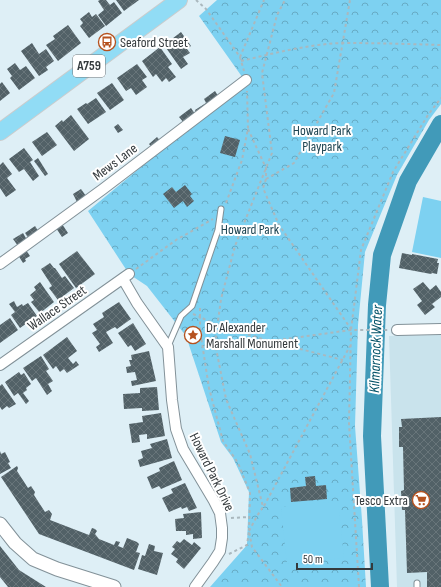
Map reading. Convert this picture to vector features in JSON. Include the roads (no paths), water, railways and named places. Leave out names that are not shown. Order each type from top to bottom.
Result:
[{"type":"main road","name":"A759","points":[[0,132],[179,0]]},
{"type":"street","name":"Mews Lane","points":[[0,264],[103,189],[246,80]]},
{"type":"street","name":"Wallace Street","points":[[0,365],[126,277],[137,303],[168,347]]},
{"type":"street","points":[[397,330],[441,329]]},
{"type":"street","name":"Howard Park Drive","points":[[168,347],[176,430],[183,448],[220,513],[222,538],[220,551],[194,587]]},
{"type":"street","points":[[0,524],[15,543],[33,559],[57,569],[114,587]]},
{"type":"lane","points":[[168,347],[181,316],[192,306],[218,230],[221,209]]},
{"type":"waterway","name":"Kilmarnock Water","points":[[380,587],[372,436],[377,305],[382,255],[408,181],[441,124]]},
{"type":"place","name":"Seaford Street","points":[[107,42]]},
{"type":"place","name":"Dr Alexander Marshall Monument","points":[[193,335]]},
{"type":"place","name":"Tesco Extra","points":[[421,500]]},
{"type":"park label","name":"Howard Park Playpark","points":[[322,138]]},
{"type":"park label","name":"Howard Park","points":[[250,229]]}]
